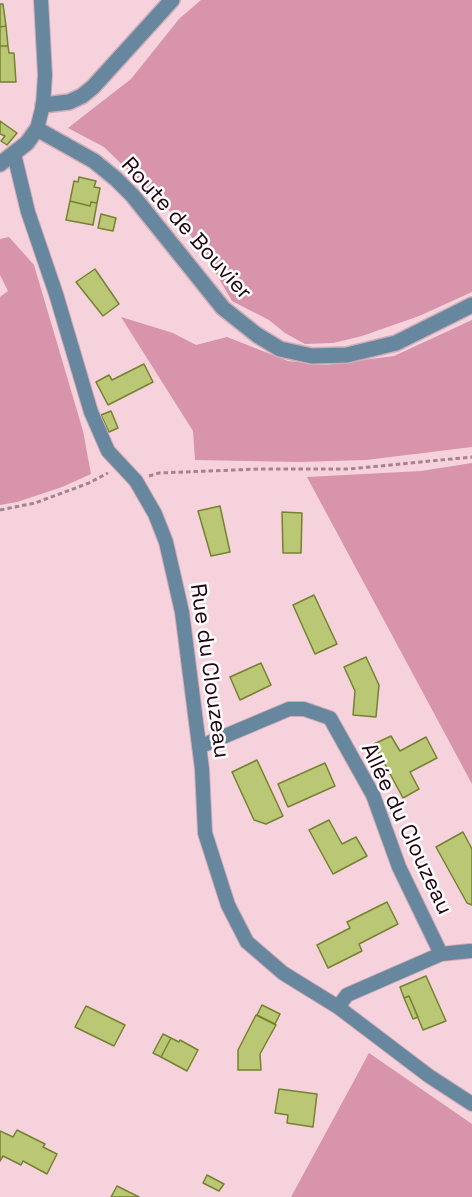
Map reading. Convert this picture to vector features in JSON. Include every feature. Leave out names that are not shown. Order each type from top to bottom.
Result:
[{"type":"street","points":[[0,164],[27,143],[37,129],[43,105],[45,75],[41,0]]},
{"type":"street","points":[[43,105],[69,102],[82,96],[93,87],[172,0]]},
{"type":"street","name":"Route de Bouvier","points":[[37,129],[76,150],[116,179],[157,224],[223,308],[257,335],[280,349],[312,356],[347,355],[396,343],[472,305]]},
{"type":"street","name":"Rue du Clouzeau","points":[[14,154],[28,212],[56,294],[91,412],[108,451],[136,481],[155,514],[166,542],[182,612],[200,747],[205,833],[228,905],[247,942],[283,973],[338,1007],[429,1076],[472,1104]]},
{"type":"street","name":"Allée du Clouzeau","points":[[200,747],[289,709],[304,708],[330,718],[373,795],[399,867],[441,954]]},
{"type":"street","points":[[338,1007],[347,995],[441,954],[470,951]]},
{"type":"path","points":[[136,481],[159,473],[259,469],[349,469],[472,457]]},
{"type":"path","points":[[0,510],[35,504],[89,483],[122,465]]},
{"type":"shaded area","points":[[201,0],[472,0],[472,292],[419,316],[362,336],[333,343],[305,344],[285,333],[269,320],[232,301],[205,255],[180,221],[104,147],[68,128],[131,79],[179,19]]},
{"type":"shaded area","points":[[9,237],[34,265],[83,431],[91,474],[62,487],[17,502],[0,505],[0,297],[8,291],[0,275],[0,239]]},
{"type":"shaded area","points":[[121,317],[173,333],[196,345],[227,337],[288,361],[325,365],[394,356],[472,320],[472,447],[366,460],[299,462],[195,460],[193,431]]},
{"type":"shaded area","points":[[472,463],[472,784],[307,477],[421,471]]},
{"type":"shaded area","points":[[369,1053],[472,1124],[472,1197],[291,1197]]},
{"type":"building","points":[[0,4],[3,4],[6,26],[0,27]]},
{"type":"building","points":[[6,26],[8,46],[0,46],[0,27]]},
{"type":"building","points":[[0,46],[8,46],[9,53],[14,53],[16,82],[0,82]]},
{"type":"building","points":[[0,121],[17,133],[7,145],[1,141],[5,136],[0,134]]},
{"type":"building","points":[[79,177],[96,181],[94,187],[100,188],[97,203],[91,202],[90,206],[70,201],[74,181],[78,182]]},
{"type":"building","points":[[70,201],[90,206],[91,202],[97,203],[93,225],[66,220]]},
{"type":"building","points":[[101,214],[116,218],[113,231],[98,228]]},
{"type":"building","points":[[95,269],[119,304],[103,316],[76,282]]},
{"type":"building","points":[[144,364],[153,382],[108,405],[96,382],[109,375],[112,380]]},
{"type":"building","points":[[111,411],[118,428],[109,432],[101,415]]},
{"type":"building","points":[[220,506],[230,552],[211,556],[198,511]]},
{"type":"building","points":[[282,512],[302,513],[301,553],[283,553]]},
{"type":"building","points":[[314,595],[337,644],[315,654],[293,605]]},
{"type":"building","points":[[366,657],[379,685],[376,717],[353,715],[355,691],[344,667]]},
{"type":"building","points":[[261,663],[271,685],[240,700],[230,677]]},
{"type":"building","points":[[391,736],[400,751],[426,737],[437,758],[410,772],[419,789],[403,798],[374,744]]},
{"type":"building","points":[[257,760],[283,816],[266,824],[254,820],[232,772]]},
{"type":"building","points":[[325,763],[335,786],[288,807],[278,784]]},
{"type":"building","points":[[329,820],[342,844],[356,837],[367,856],[333,874],[309,830]]},
{"type":"building","points":[[463,832],[472,849],[472,905],[467,903],[436,847]]},
{"type":"building","points":[[387,902],[398,924],[359,944],[362,951],[328,968],[317,945],[350,928],[347,922]]},
{"type":"building","points":[[426,976],[446,1021],[423,1030],[409,996],[404,998],[400,987]]},
{"type":"building","points":[[409,996],[418,1017],[413,1019],[404,998]]},
{"type":"building","points":[[262,1005],[280,1014],[275,1024],[257,1015]]},
{"type":"building","points":[[86,1006],[125,1025],[114,1046],[75,1027]]},
{"type":"building","points":[[256,1015],[276,1025],[260,1054],[261,1070],[238,1070],[238,1050]]},
{"type":"building","points":[[163,1034],[171,1038],[161,1057],[153,1053]]},
{"type":"building","points":[[171,1038],[179,1042],[180,1040],[198,1050],[187,1071],[161,1057]]},
{"type":"building","points":[[279,1089],[317,1094],[313,1127],[287,1123],[288,1115],[275,1113]]},
{"type":"building","points":[[17,1130],[45,1144],[43,1147],[57,1154],[47,1174],[23,1161],[21,1165],[3,1156],[0,1161],[0,1131],[13,1137]]},
{"type":"building","points":[[207,1175],[224,1184],[219,1191],[203,1183]]},
{"type":"building","points":[[117,1186],[139,1197],[111,1197]]}]
